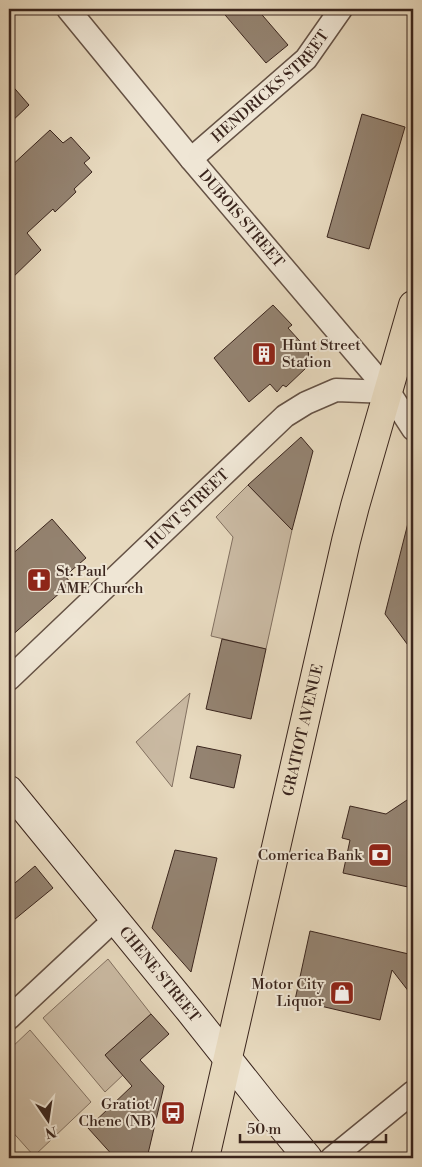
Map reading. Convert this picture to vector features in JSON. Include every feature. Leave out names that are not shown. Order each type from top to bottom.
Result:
[{"type":"main road","name":"GRATIOT AVENUE","points":[[205,1158],[346,541],[413,306]]},
{"type":"street","name":"DUBOIS STREET","points":[[68,9],[191,159],[389,392],[413,429]]},
{"type":"street","name":"HENDRICKS STREET","points":[[191,159],[306,59],[342,9]]},
{"type":"street","name":"HUNT STREET","points":[[9,679],[284,416],[306,403],[336,390],[389,392]]},
{"type":"street","name":"CHENE STREET","points":[[9,790],[308,1158]]},
{"type":"street","points":[[9,1018],[115,919]]},
{"type":"street","points":[[332,1158],[413,1092]]},
{"type":"shaded area","points":[[248,485],[292,530],[266,649],[211,636],[233,537],[216,517]]},
{"type":"shaded area","points":[[190,693],[172,787],[136,742]]},
{"type":"shaded area","points":[[108,959],[151,1014],[105,1055],[123,1075],[105,1092],[43,1018]]},
{"type":"shaded area","points":[[30,1030],[91,1102],[34,1156],[9,1128],[9,1050]]},
{"type":"building","points":[[220,9],[257,9],[288,45],[266,63]]},
{"type":"building","points":[[9,82],[29,105],[9,124]]},
{"type":"building","points":[[362,114],[405,127],[369,249],[327,237]]},
{"type":"building","points":[[50,130],[63,143],[71,137],[90,158],[84,163],[92,172],[74,189],[76,192],[55,212],[53,209],[27,233],[41,250],[9,281],[9,168]]},
{"type":"building","name":"Hunt Street Station","points":[[273,305],[292,325],[288,328],[308,350],[309,358],[306,368],[286,387],[283,385],[277,392],[270,384],[249,402],[214,358]]},
{"type":"building","points":[[301,437],[313,451],[292,530],[248,485]]},
{"type":"building","name":"St. Paul AME Church","points":[[52,519],[86,558],[65,576],[71,583],[9,638],[9,557]]},
{"type":"building","points":[[408,523],[413,524],[413,652],[385,614]]},
{"type":"building","points":[[222,639],[266,649],[251,719],[206,709]]},
{"type":"building","points":[[197,746],[241,755],[234,788],[190,778]]},
{"type":"building","name":"Comerica Bank","points":[[413,796],[409,819],[413,820],[413,863],[408,887],[343,873],[350,840],[342,838],[350,806],[386,814]]},
{"type":"building","points":[[175,850],[217,858],[191,972],[152,928]]},
{"type":"building","points":[[35,866],[53,888],[9,924],[9,888]]},
{"type":"building","points":[[310,931],[413,955],[413,997],[392,970],[380,1020],[295,1000]]},
{"type":"building","points":[[151,1014],[169,1034],[140,1060],[164,1086],[147,1158],[115,1158],[88,1128],[132,1086],[105,1055]]},
{"type":"place","name":"Hunt Street Station","points":[[264,354]]},
{"type":"place","name":"St. Paul AME Church","points":[[39,580]]},
{"type":"place","name":"Comerica Bank","points":[[380,855]]},
{"type":"place","name":"Motor City Liquor","points":[[342,993]]},
{"type":"place","name":"Gratiot / Chene (NB)","points":[[173,1113]]}]
